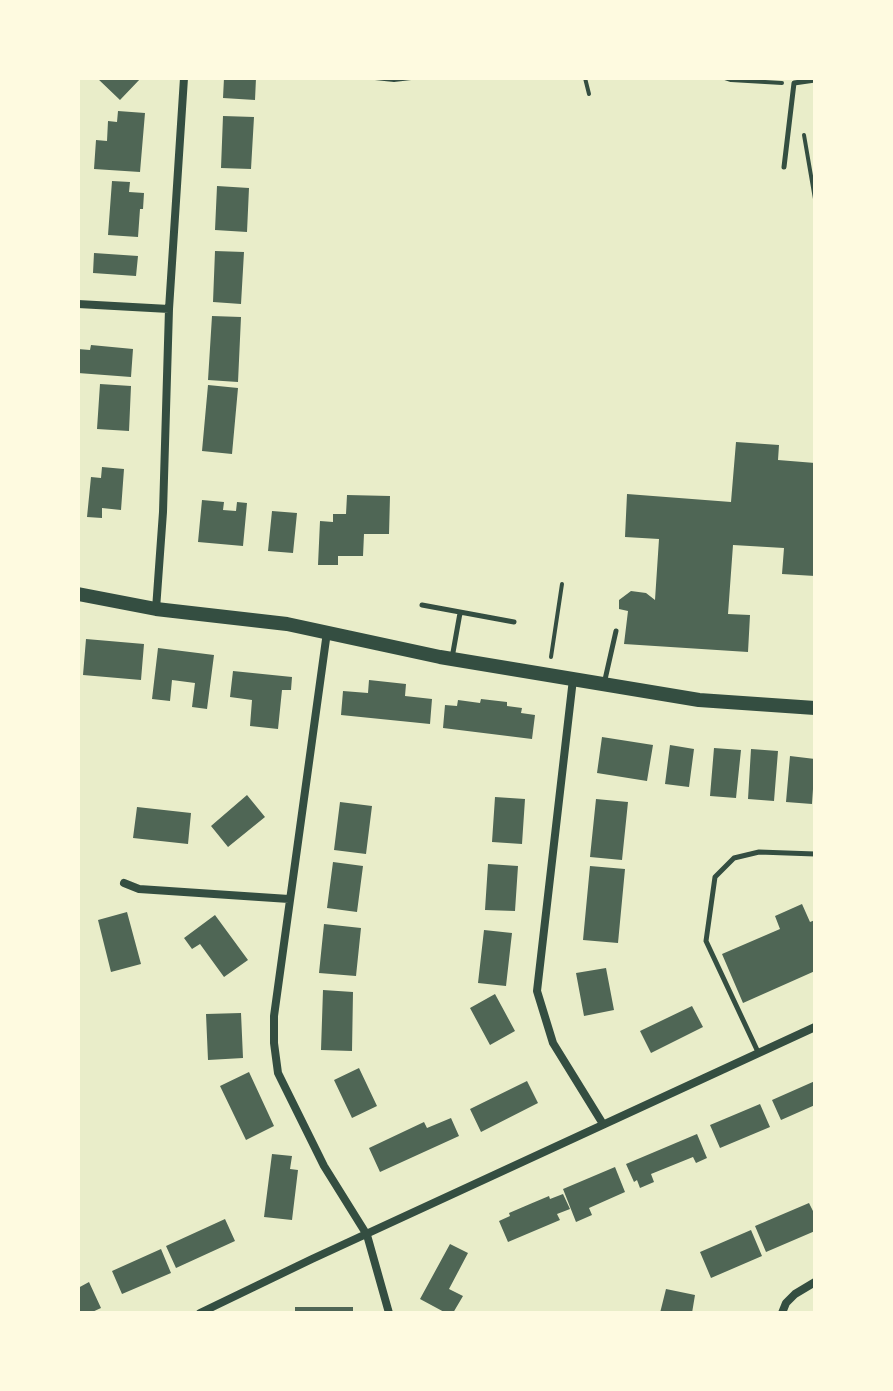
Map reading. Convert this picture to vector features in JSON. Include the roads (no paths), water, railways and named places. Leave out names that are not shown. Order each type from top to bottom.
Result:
[{"type":"street","points":[[156,609],[163,512],[169,309],[184,78]]},
{"type":"street","points":[[78,304],[169,309]]},
{"type":"street","points":[[78,594],[156,609],[287,624],[452,659],[699,700],[815,708]]},
{"type":"street","points":[[328,631],[289,899],[274,1016],[274,1043],[278,1073],[324,1166],[367,1235],[389,1313]]},
{"type":"street","points":[[573,679],[537,991],[553,1043],[603,1124]]},
{"type":"street","points":[[124,883],[139,889],[289,899]]},
{"type":"street","points":[[200,1313],[815,1027]]},
{"type":"street","points":[[782,1313],[795,1294],[815,1282]]},
{"type":"lane","points":[[784,167],[794,83],[815,80]]},
{"type":"lane","points":[[422,605],[514,622]]},
{"type":"lane","points":[[452,659],[460,613]]},
{"type":"lane","points":[[604,685],[616,631]]},
{"type":"lane","points":[[758,1052],[706,941],[715,877],[734,858],[759,852],[815,854]]}]
